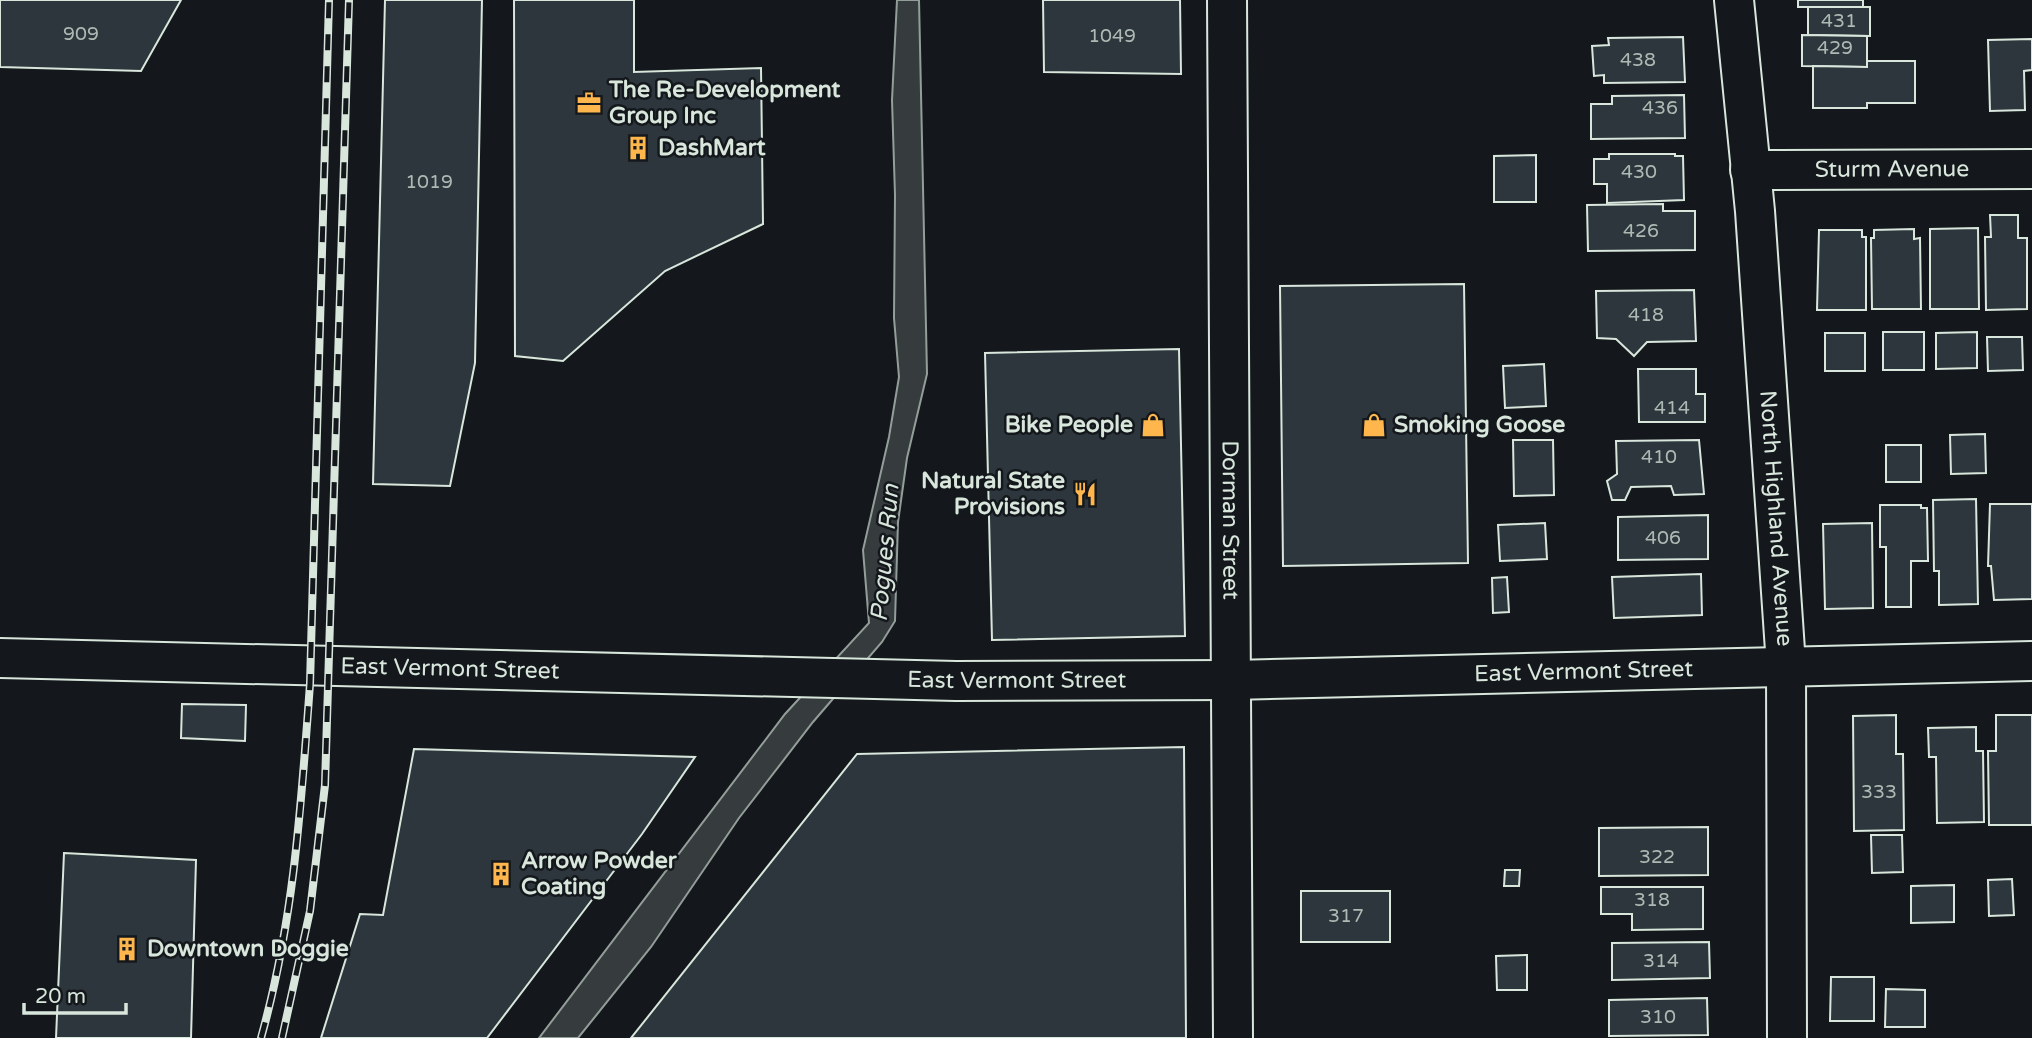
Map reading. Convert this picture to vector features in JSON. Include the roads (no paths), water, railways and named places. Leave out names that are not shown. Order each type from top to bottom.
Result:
[{"type":"street","name":"Dorman Street","points":[[1227,0],[1233,1038]]},
{"type":"street","name":"North Highland Avenue","points":[[1734,0],[1750,170],[1786,665],[1787,1038]]},
{"type":"street","name":"Sturm Avenue","points":[[1750,170],[2032,169]]},
{"type":"street","name":"East Vermont Street","points":[[0,658],[878,681],[1233,680],[2032,661]]},
{"type":"water","name":"Pogues Run","points":[[897,0],[919,0],[927,374],[907,458],[898,522],[895,621],[882,642],[813,722],[739,818],[651,947],[578,1038],[539,1038],[785,714],[869,623],[863,550],[889,437],[899,377],[894,318],[895,195],[892,100]]},
{"type":"railway","points":[[261,1038],[289,906],[310,684],[329,0]]},
{"type":"railway","points":[[282,1038],[310,911],[325,785],[349,0]]},
{"type":"place","name":"The Re-Development Group Inc","points":[[589,103]]},
{"type":"place","name":"DashMart","points":[[638,148]]},
{"type":"place","name":"Bike People","points":[[1153,425]]},
{"type":"place","name":"Smoking Goose","points":[[1374,425]]},
{"type":"place","name":"Natural State Provisions","points":[[1085,494]]},
{"type":"place","name":"Arrow Powder Coating","points":[[501,874]]},
{"type":"place","name":"Downtown Doggie","points":[[127,949]]}]
